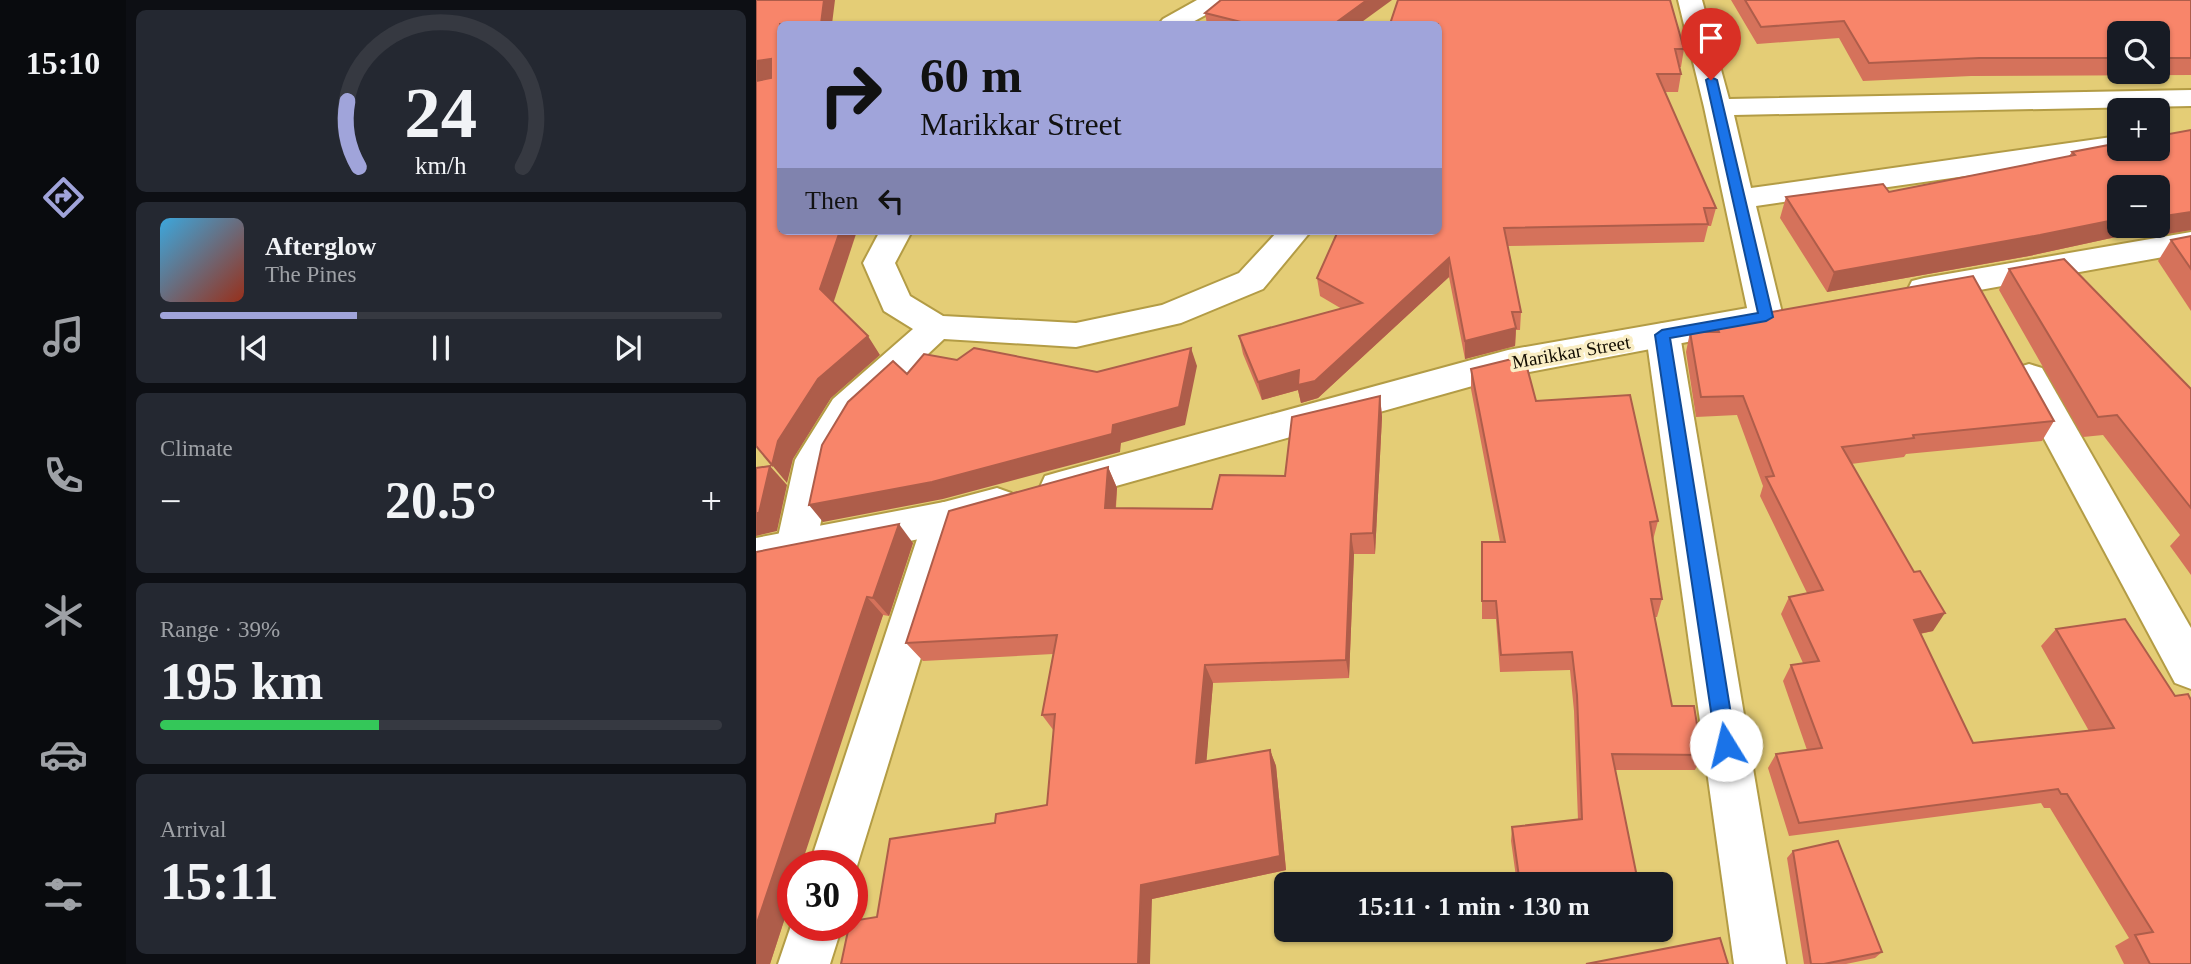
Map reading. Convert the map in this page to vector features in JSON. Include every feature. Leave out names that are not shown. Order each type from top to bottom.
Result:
[{"type":"street","points":[[1177,21],[1215,0]]},
{"type":"street","points":[[1690,0],[1739,199],[2107,147]]},
{"type":"street","points":[[1718,107],[2191,98]]},
{"type":"street","name":"Marikkar Street","points":[[756,555],[944,518],[1508,363],[1779,314],[1739,199]]},
{"type":"street","points":[[894,235],[879,263],[896,303],[936,327],[1076,335],[1169,315],[1251,281],[1291,235]]},
{"type":"street","points":[[1896,294],[2191,242]]},
{"type":"street","points":[[1974,280],[1995,316]]},
{"type":"street","points":[[796,546],[814,460],[846,409],[936,327]]},
{"type":"street","points":[[1662,335],[1760,964]]},
{"type":"street","points":[[2015,353],[2191,669]]},
{"type":"street","points":[[840,850],[944,518]]},
{"type":"street","points":[[804,964],[811,941]]},
{"type":"building","points":[[756,0],[824,0],[821,21],[777,21],[777,235],[839,235],[820,289],[868,336],[818,379],[778,441],[772,465],[756,446],[756,81],[771,78],[771,59],[756,61]]},
{"type":"building","points":[[1221,0],[1367,0],[1338,21],[1237,21],[1205,13]]},
{"type":"building","points":[[1398,0],[1670,0],[1684,49],[1675,49],[1681,74],[1657,74],[1716,208],[1704,208],[1708,224],[1504,228],[1521,312],[1512,312],[1516,328],[1465,341],[1449,258],[1315,381],[1298,385],[1299,370],[1258,382],[1239,336],[1362,303],[1317,278],[1336,235],[1442,235],[1442,21],[1391,21]]},
{"type":"building","points":[[1745,0],[2191,0],[2191,58],[2170,58],[2170,21],[2107,21],[2107,58],[1979,58],[1869,63],[1844,21],[1761,27]]},
{"type":"building","points":[[2191,130],[2191,212],[2170,215],[2170,175],[2107,175],[2107,221],[1834,272],[1786,197],[1883,184],[1889,192],[2075,155],[2072,152],[2107,145],[2107,161],[2170,161],[2170,134]]},
{"type":"building","points":[[2191,236],[2191,269],[2171,240]]},
{"type":"building","points":[[2064,259],[2191,389],[2191,508],[2117,415],[2098,417],[2009,269]]},
{"type":"building","points":[[1973,276],[2054,421],[1913,435],[1914,438],[1842,447],[1914,572],[1920,571],[1945,613],[1914,620],[1973,743],[2114,728],[2056,629],[2125,619],[2175,696],[2188,694],[2191,700],[2191,964],[2150,964],[2135,935],[2153,932],[2067,794],[2061,794],[2058,789],[1799,823],[1776,754],[1822,748],[1791,665],[1819,661],[1789,597],[1823,590],[1766,477],[1774,476],[1743,396],[1701,397],[1690,332],[1719,332],[1715,322]]},
{"type":"building","points":[[974,348],[1097,372],[1191,348],[1179,407],[1113,425],[1112,434],[932,482],[809,505],[822,445],[848,402],[893,361],[907,374],[924,354],[957,360]]},
{"type":"building","points":[[1524,356],[1536,401],[1630,395],[1658,521],[1650,522],[1662,599],[1651,599],[1672,706],[1694,706],[1702,755],[1612,754],[1636,872],[1518,872],[1512,827],[1582,819],[1577,695],[1572,652],[1501,655],[1496,601],[1482,601],[1482,542],[1505,542],[1471,369]]},
{"type":"building","points":[[1380,396],[1373,533],[1351,534],[1346,660],[1205,665],[1196,763],[1270,750],[1280,856],[1141,885],[1138,964],[841,964],[846,941],[868,941],[868,918],[877,917],[890,839],[995,823],[996,814],[1047,805],[1055,714],[1042,715],[1057,635],[906,643],[949,511],[1108,467],[1105,508],[1212,509],[1220,475],[1285,476],[1292,417]]},
{"type":"building","points":[[770,466],[759,513],[756,513],[756,468]]},
{"type":"building","points":[[899,524],[873,598],[867,597],[782,850],[777,850],[777,864],[756,926],[756,552]]},
{"type":"building","points":[[1838,841],[1882,952],[1824,964],[1811,964],[1793,851]]},
{"type":"building","points":[[1720,938],[1728,964],[1586,964]]},
{"type":"route","points":[[1711,80],[1766,317],[1662,335],[1726,745]]}]
